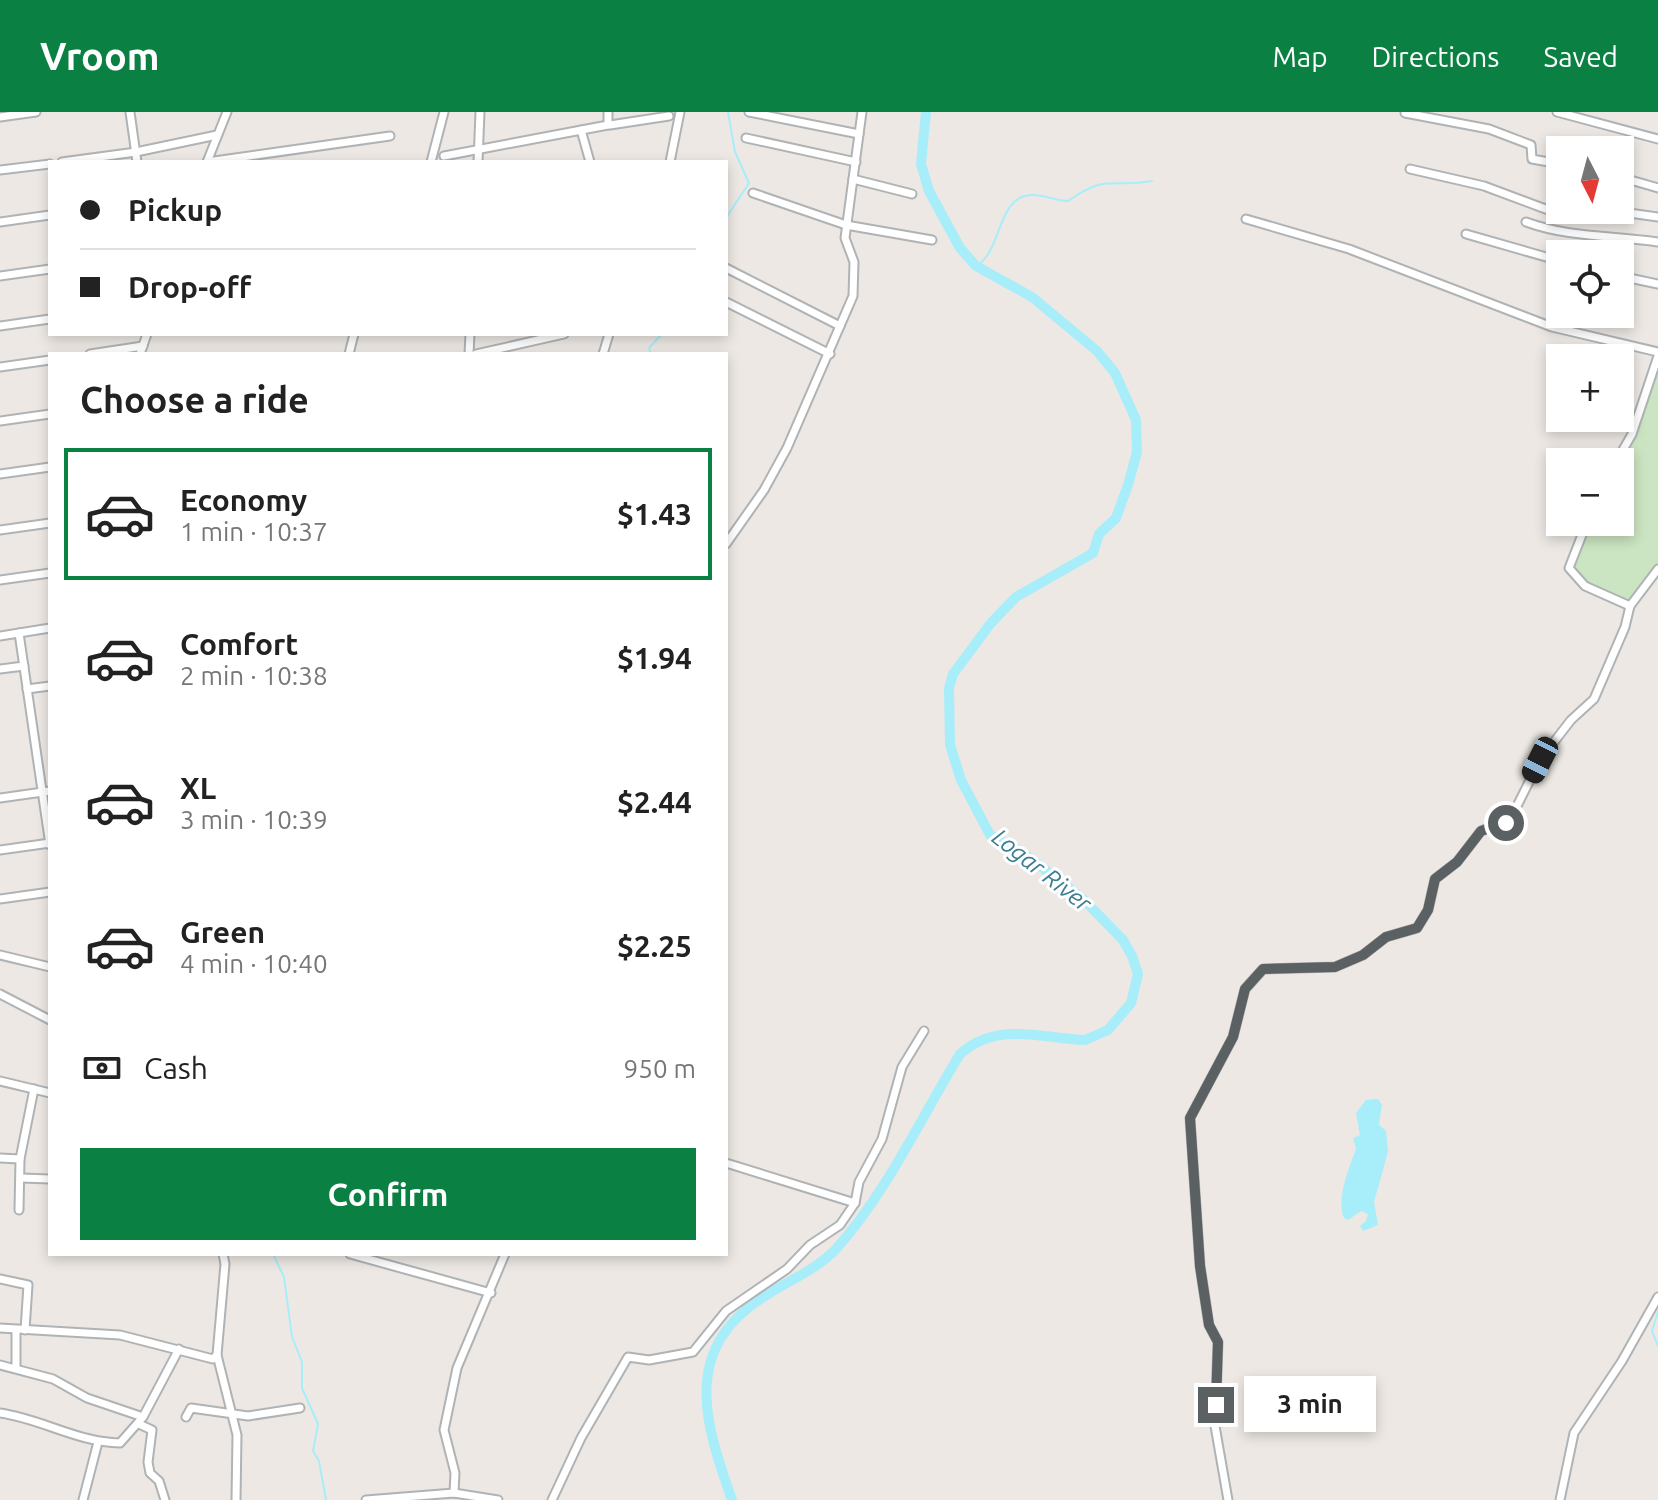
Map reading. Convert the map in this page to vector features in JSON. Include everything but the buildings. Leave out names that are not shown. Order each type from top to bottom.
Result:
[{"type":"street","points":[[0,117],[36,112]]},
{"type":"street","points":[[130,112],[137,160]]},
{"type":"street","points":[[208,160],[227,112]]},
{"type":"street","points":[[432,160],[444,112]]},
{"type":"street","points":[[478,160],[480,112]]},
{"type":"street","points":[[608,112],[610,125]]},
{"type":"street","points":[[670,160],[680,112]]},
{"type":"street","points":[[749,112],[859,134]]},
{"type":"street","points":[[728,541],[764,490],[787,448],[853,296],[854,279],[846,225],[862,112]]},
{"type":"street","points":[[1557,112],[1658,139]]},
{"type":"street","points":[[1405,113],[1489,129],[1531,145],[1532,159],[1546,162]]},
{"type":"street","points":[[444,156],[669,116]]},
{"type":"street","points":[[581,130],[589,160]]},
{"type":"street","points":[[77,160],[136,152],[217,135]]},
{"type":"street","points":[[221,160],[390,136]]},
{"type":"street","points":[[746,138],[856,162]]},
{"type":"street","points":[[0,170],[48,164]]},
{"type":"street","points":[[1410,169],[1484,186],[1559,214],[1574,216],[1615,211],[1658,217]]},
{"type":"street","points":[[853,179],[912,194]]},
{"type":"street","points":[[1634,181],[1658,188]]},
{"type":"street","points":[[753,193],[846,225],[932,240]]},
{"type":"street","points":[[0,222],[48,215]]},
{"type":"street","points":[[1246,219],[1349,249],[1552,327],[1658,354],[1632,434],[1624,448]]},
{"type":"street","points":[[1526,222],[1572,236],[1625,236],[1658,242]]},
{"type":"street","points":[[1466,234],[1546,257]]},
{"type":"street","points":[[0,276],[48,269]]},
{"type":"street","points":[[728,269],[840,326]]},
{"type":"street","points":[[1634,279],[1658,284]]},
{"type":"street","points":[[728,303],[830,354]]},
{"type":"street","points":[[0,326],[48,319]]},
{"type":"street","points":[[485,352],[555,336]]},
{"type":"street","points":[[116,352],[141,350]]},
{"type":"street","points":[[0,367],[48,360]]},
{"type":"street","points":[[0,421],[48,414]]},
{"type":"street","points":[[0,474],[48,467]]},
{"type":"street","points":[[0,530],[48,523]]},
{"type":"street","points":[[1582,536],[1569,568],[1585,586],[1630,606]]},
{"type":"street","points":[[1228,1500],[1215,1426],[1218,1342],[1209,1325],[1200,1266],[1190,1118],[1233,1037],[1245,989],[1263,969],[1335,967],[1363,955],[1386,937],[1417,928],[1428,910],[1435,879],[1457,862],[1481,831],[1511,818],[1540,760],[1571,720],[1594,699],[1625,627],[1630,606],[1658,569]]},
{"type":"street","points":[[0,580],[48,573]]},
{"type":"street","points":[[0,636],[48,629]]},
{"type":"street","points":[[19,633],[48,818]]},
{"type":"street","points":[[0,669],[24,666]]},
{"type":"street","points":[[27,689],[48,686]]},
{"type":"street","points":[[0,798],[46,791]]},
{"type":"street","points":[[0,850],[48,844]]},
{"type":"street","points":[[0,899],[48,892]]},
{"type":"street","points":[[0,955],[48,967]]},
{"type":"street","points":[[0,994],[48,1019]]},
{"type":"street","points":[[552,1500],[581,1438],[628,1357],[658,1360],[693,1352],[726,1311],[753,1289],[787,1269],[810,1245],[840,1225],[855,1203],[859,1182],[882,1139],[902,1067],[924,1031]]},
{"type":"street","points":[[0,1081],[48,1092]]},
{"type":"street","points":[[19,1210],[20,1159],[34,1089]]},
{"type":"street","points":[[0,1158],[20,1159]]},
{"type":"street","points":[[728,1164],[855,1203]]},
{"type":"street","points":[[21,1178],[48,1179]]},
{"type":"street","points":[[223,1256],[217,1355],[237,1435],[236,1500]]},
{"type":"street","points":[[357,1256],[491,1293]]},
{"type":"street","points":[[454,1493],[455,1473],[444,1430],[462,1352],[491,1293],[504,1256]]},
{"type":"street","points":[[0,1279],[28,1285],[16,1367]]},
{"type":"street","points":[[1560,1500],[1574,1433],[1622,1361],[1658,1297]]},
{"type":"street","points":[[0,1328],[120,1335],[213,1359],[217,1355]]},
{"type":"street","points":[[0,1413],[23,1416],[98,1442],[120,1443],[141,1420],[179,1349]]},
{"type":"street","points":[[0,1365],[53,1379],[87,1398],[141,1420],[152,1430],[148,1462],[150,1473],[159,1481],[165,1500]]},
{"type":"street","points":[[186,1417],[191,1408],[232,1415],[300,1408]]},
{"type":"street","points":[[83,1500],[98,1442]]},
{"type":"street","points":[[366,1500],[454,1493],[498,1500]]},
{"type":"green space","points":[[1658,356],[1658,569],[1630,606],[1573,575],[1570,562],[1581,536],[1634,536],[1634,448],[1625,448],[1631,432],[1634,432],[1634,423]]},
{"type":"water","points":[[1378,1099],[1382,1105],[1379,1125],[1386,1131],[1388,1152],[1374,1202],[1378,1225],[1363,1231],[1360,1226],[1368,1214],[1361,1211],[1348,1220],[1344,1218],[1342,1192],[1356,1149],[1353,1138],[1360,1135],[1356,1113],[1366,1100]]},
{"type":"waterway","points":[[728,112],[735,152],[749,183],[728,215]]},
{"type":"waterway","name":"Logar River","points":[[732,1500],[714,1442],[706,1388],[710,1363],[720,1339],[738,1316],[820,1263],[836,1249],[887,1179],[960,1054],[974,1044],[1004,1035],[1085,1040],[1108,1030],[1131,1003],[1138,974],[1123,940],[1082,898],[1022,852],[990,835],[961,780],[950,745],[949,688],[953,674],[991,623],[1016,597],[1093,553],[1099,534],[1116,518],[1128,485],[1137,452],[1136,420],[1115,373],[1097,351],[1032,297],[976,266],[960,248],[929,191],[921,164],[926,112]]},
{"type":"waterway","points":[[976,266],[991,249],[1005,214],[1020,198],[1036,195],[1068,201],[1102,184],[1152,181]]},
{"type":"waterway","points":[[650,352],[649,348],[660,336]]},
{"type":"waterway","points":[[274,1256],[284,1277],[292,1337],[302,1362],[302,1388],[318,1424],[313,1451],[319,1461],[326,1500]]},
{"type":"waterway","points":[[1658,1312],[1652,1331],[1658,1346]]},
{"type":"route","points":[[1216,1405],[1218,1342],[1209,1325],[1200,1266],[1195,1154],[1190,1118],[1228,1049],[1245,989],[1263,969],[1335,967],[1363,955],[1386,937],[1417,928],[1428,910],[1435,879],[1457,862],[1481,831],[1506,823]]}]
